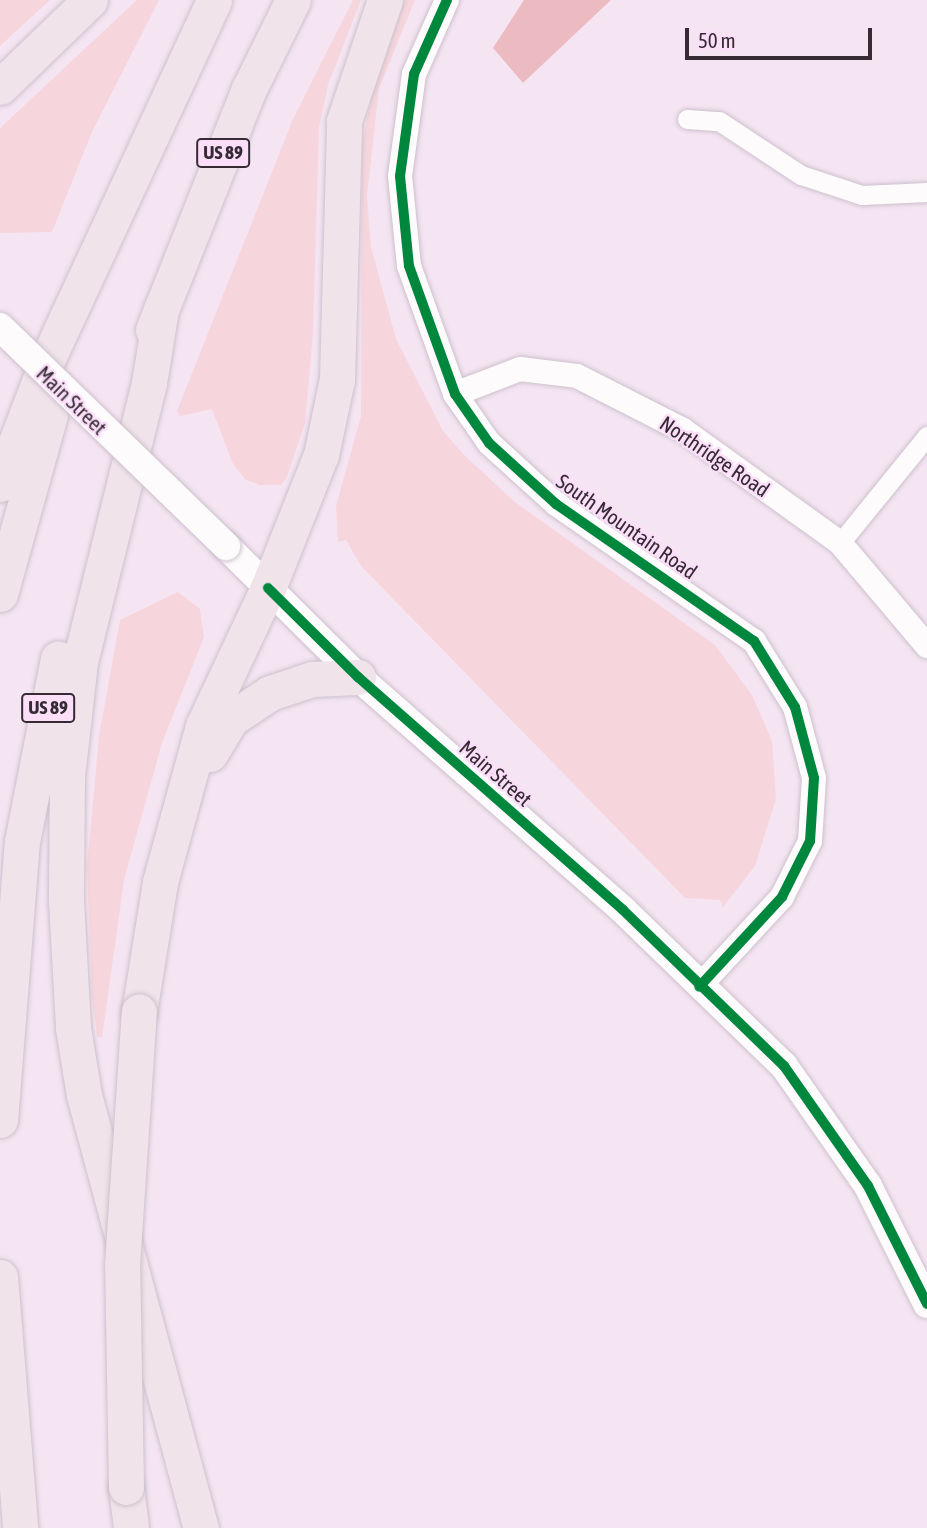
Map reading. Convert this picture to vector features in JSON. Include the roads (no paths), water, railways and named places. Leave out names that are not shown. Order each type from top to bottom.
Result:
[{"type":"highway","points":[[0,88],[90,0]]},
{"type":"highway","points":[[0,484],[50,356],[111,229],[214,0]]},
{"type":"highway","name":"US 89","points":[[0,1120],[13,915],[48,708],[110,452],[161,309],[249,89],[293,0]]},
{"type":"highway","points":[[131,1528],[126,1487],[122,1265],[139,1012],[160,882],[203,726],[268,588],[321,455],[337,379],[344,121],[385,0]]},
{"type":"highway","points":[[0,594],[34,466],[111,229]]},
{"type":"highway","points":[[161,309],[149,383],[80,662],[67,776],[66,901],[73,1028],[84,1095],[201,1528]]},
{"type":"highway","points":[[183,799],[231,719],[270,693],[312,680],[358,677]]},
{"type":"highway","points":[[0,1277],[20,1528]]},
{"type":"main road","name":"Main Street","points":[[0,327],[358,677],[623,910],[699,987],[762,1045],[823,1116],[868,1186],[927,1304]]},
{"type":"street","name":"South Mountain Road","points":[[447,0],[414,74],[400,176],[409,266],[455,394],[489,443],[556,504],[754,641],[795,707],[814,778],[810,841],[782,897],[699,987]]},
{"type":"street","points":[[687,119],[719,121],[801,175],[862,195],[927,192]]},
{"type":"street","name":"Northridge Road","points":[[455,394],[520,369],[578,376],[683,430],[840,543],[927,646]]},
{"type":"street","points":[[840,543],[927,436]]}]
